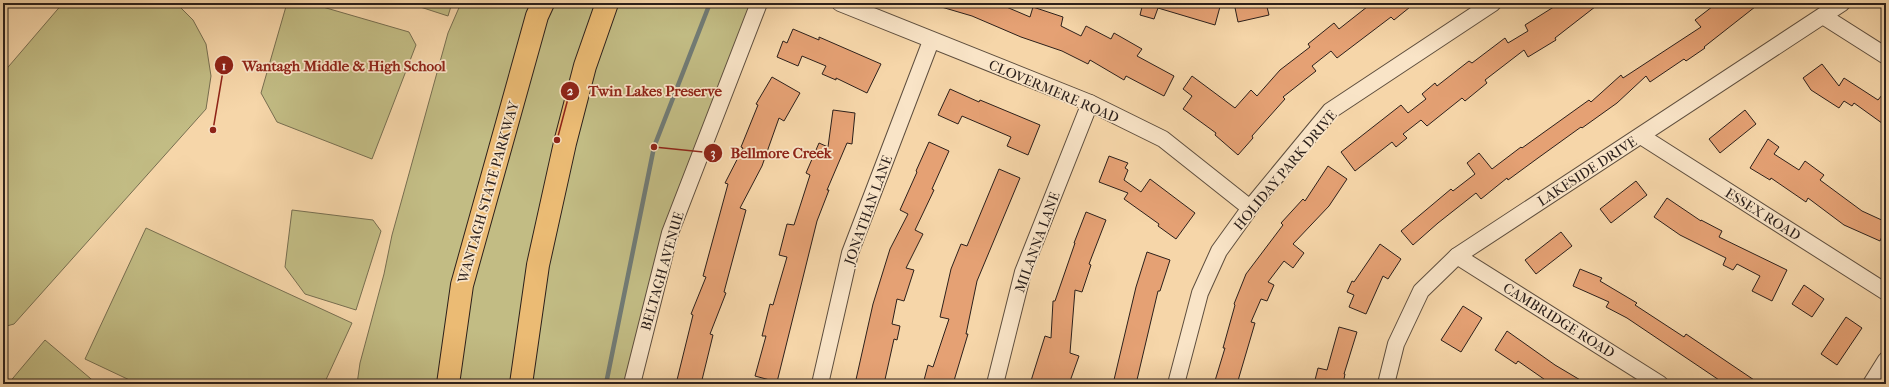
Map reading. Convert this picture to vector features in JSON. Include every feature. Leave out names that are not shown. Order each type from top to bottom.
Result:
[{"type":"highway","name":"WANTAGH STATE PARKWAY","points":[[448,384],[462,285],[537,16],[543,3]]},
{"type":"highway","points":[[521,384],[538,265],[565,143],[585,66],[607,3]]},
{"type":"street","name":"BELTAGH AVENUE","points":[[632,384],[670,233],[759,3]]},
{"type":"street","name":"CLOVERMERE ROAD","points":[[840,3],[1090,103],[1163,139],[1250,208]]},
{"type":"street","name":"HOLIDAY PARK DRIVE","points":[[1176,384],[1200,294],[1219,251],[1250,208],[1330,111],[1493,3]]},
{"type":"street","name":"LAKESIDE DRIVE","points":[[1386,384],[1396,344],[1420,291],[1457,256],[1842,3]]},
{"type":"street","points":[[1823,16],[1886,56]]},
{"type":"street","name":"JONATHAN LANE","points":[[820,384],[850,253],[931,40]]},
{"type":"street","name":"MILANNA LANE","points":[[995,384],[1023,272],[1090,103]]},
{"type":"street","name":"ESSEX ROAD","points":[[1641,136],[1886,292]]},
{"type":"street","name":"CAMBRIDGE ROAD","points":[[1457,256],[1660,384]]},
{"type":"street","points":[[1871,384],[1886,360]]},
{"type":"shaded area","points":[[63,3],[176,3],[193,20],[206,44],[211,76],[206,109],[14,324],[3,327],[3,73]]},
{"type":"shaded area","points":[[287,3],[309,3],[409,32],[416,45],[372,159],[277,122],[261,93]]},
{"type":"shaded area","points":[[408,3],[452,3],[448,16]]},
{"type":"shaded area","points":[[461,3],[759,3],[670,233],[632,384],[357,384],[360,363],[384,274],[392,235],[448,33]]},
{"type":"shaded area","points":[[292,210],[373,220],[381,231],[356,310],[305,294],[285,267]]},
{"type":"shaded area","points":[[146,228],[352,323],[324,384],[138,384],[85,359]]},
{"type":"shaded area","points":[[45,340],[97,384],[8,384]]},
{"type":"building","points":[[938,3],[997,3],[1030,17],[1033,7],[1063,17],[1061,26],[1081,36],[1086,26],[1111,39],[1114,33],[1142,49],[1137,56],[1174,76],[1164,96],[1126,76],[1124,80],[1090,60],[1088,64],[1062,51],[1021,37],[972,16],[938,6]]},
{"type":"building","points":[[1143,3],[1221,3],[1215,25],[1158,8],[1154,19],[1140,15]]},
{"type":"building","points":[[1234,3],[1266,3],[1269,15],[1238,22]]},
{"type":"building","points":[[1372,3],[1415,3],[1394,20],[1391,17],[1337,58],[1331,51],[1312,66],[1316,71],[1283,97],[1285,99],[1252,136],[1253,138],[1238,155],[1215,135],[1216,133],[1183,109],[1192,96],[1183,89],[1192,76],[1235,108],[1251,90],[1257,96],[1280,70],[1310,47],[1308,44],[1334,23],[1339,29]]},
{"type":"building","points":[[1560,3],[1600,3],[1555,38],[1556,40],[1528,57],[1524,50],[1485,80],[1487,83],[1465,101],[1462,98],[1427,126],[1421,120],[1403,134],[1407,138],[1396,147],[1392,142],[1355,171],[1341,152],[1401,105],[1408,113],[1426,99],[1422,94],[1435,83],[1437,86],[1469,61],[1472,63],[1505,38],[1508,43],[1528,31],[1525,25]]},
{"type":"building","points":[[1717,3],[1760,3],[1704,47],[1705,48],[1686,61],[1684,59],[1650,82],[1646,76],[1617,103],[1508,180],[1507,178],[1481,199],[1476,193],[1413,245],[1401,231],[1451,189],[1453,191],[1475,174],[1467,163],[1479,153],[1492,169],[1589,100],[1591,102],[1621,75],[1623,78],[1701,27],[1695,20]]},
{"type":"building","points":[[793,29],[819,40],[819,37],[881,64],[867,93],[836,78],[836,80],[822,74],[826,66],[802,56],[798,66],[777,57],[783,41],[787,43]]},
{"type":"building","points":[[1822,64],[1839,86],[1844,78],[1878,100],[1886,90],[1886,126],[1854,103],[1852,106],[1844,101],[1839,108],[1811,90],[1803,78]]},
{"type":"building","points":[[772,77],[800,93],[784,121],[779,118],[762,166],[740,208],[746,210],[724,292],[726,293],[710,334],[713,335],[701,384],[676,384],[693,315],[691,314],[706,277],[703,276],[728,184],[725,183],[743,148],[741,147],[758,105],[756,104]]},
{"type":"building","points":[[950,89],[979,102],[980,100],[1040,125],[1028,155],[1007,146],[1011,137],[962,116],[958,124],[938,115]]},
{"type":"building","points":[[833,110],[855,113],[852,144],[847,143],[827,190],[829,190],[817,221],[777,382],[755,376],[766,336],[762,336],[770,304],[773,305],[787,257],[779,255],[787,224],[794,225],[810,175],[806,173],[819,143],[828,147]]},
{"type":"building","points":[[1745,110],[1756,124],[1720,153],[1709,139]]},
{"type":"building","points":[[1768,139],[1779,147],[1774,154],[1799,170],[1805,161],[1824,175],[1820,180],[1862,211],[1886,222],[1886,227],[1880,241],[1844,225],[1808,198],[1806,202],[1771,178],[1770,180],[1750,168]]},
{"type":"building","points":[[929,142],[949,151],[932,189],[934,190],[915,230],[923,234],[906,268],[914,270],[904,301],[897,299],[892,324],[900,326],[897,340],[894,339],[884,384],[855,384],[873,304],[890,249],[908,214],[900,210]]},
{"type":"building","points":[[1109,156],[1128,163],[1125,168],[1128,170],[1124,180],[1141,192],[1150,179],[1195,213],[1176,239],[1158,226],[1159,224],[1124,199],[1128,193],[1099,182]]},
{"type":"building","points":[[1328,166],[1347,179],[1329,206],[1293,244],[1304,253],[1293,268],[1284,261],[1268,282],[1274,285],[1267,301],[1261,299],[1251,322],[1255,323],[1237,384],[1214,384],[1225,348],[1223,348],[1235,305],[1234,304],[1246,274],[1283,225],[1281,223],[1303,199],[1305,201]]},
{"type":"building","points":[[999,169],[1020,178],[977,281],[966,334],[968,334],[953,384],[923,384],[928,365],[933,367],[949,319],[940,317],[951,269],[961,244],[967,246]]},
{"type":"building","points":[[1636,181],[1647,195],[1611,223],[1600,209]]},
{"type":"building","points":[[1667,198],[1701,221],[1722,231],[1719,237],[1787,270],[1772,301],[1752,291],[1760,276],[1737,264],[1733,270],[1723,265],[1726,258],[1680,235],[1654,217]]},
{"type":"building","points":[[1086,212],[1106,220],[1089,264],[1091,265],[1082,292],[1075,290],[1070,353],[1079,356],[1069,384],[1030,384],[1045,336],[1051,338],[1053,301],[1055,301]]},
{"type":"building","points":[[1561,232],[1572,246],[1536,274],[1525,260]]},
{"type":"building","points":[[1380,244],[1401,259],[1388,279],[1383,276],[1366,314],[1349,307],[1354,295],[1347,292],[1352,281],[1354,282]]},
{"type":"building","points":[[1147,252],[1170,260],[1160,291],[1158,291],[1136,384],[1113,384],[1136,287]]},
{"type":"building","points":[[1580,269],[1602,278],[1600,281],[1637,303],[1635,305],[1684,337],[1686,334],[1760,384],[1725,384],[1627,318],[1606,307],[1609,302],[1573,286]]},
{"type":"building","points":[[1804,285],[1824,299],[1812,317],[1792,304]]},
{"type":"building","points":[[1463,306],[1482,318],[1461,352],[1441,340]]},
{"type":"building","points":[[1846,317],[1862,328],[1837,365],[1821,354]]},
{"type":"building","points":[[1339,327],[1357,332],[1344,374],[1343,384],[1314,384],[1318,368],[1327,370]]},
{"type":"building","points":[[1507,331],[1555,365],[1587,384],[1551,384],[1518,361],[1516,364],[1495,350]]},
{"type":"waterway","points":[[606,384],[654,147],[710,3]]},
{"type":"place","name":"Wantagh Middle & High School","points":[[213,130]]},
{"type":"place","name":"Twin Lakes Preserve","points":[[557,140]]},
{"type":"place","name":"Bellmore Creek","points":[[654,147]]}]
